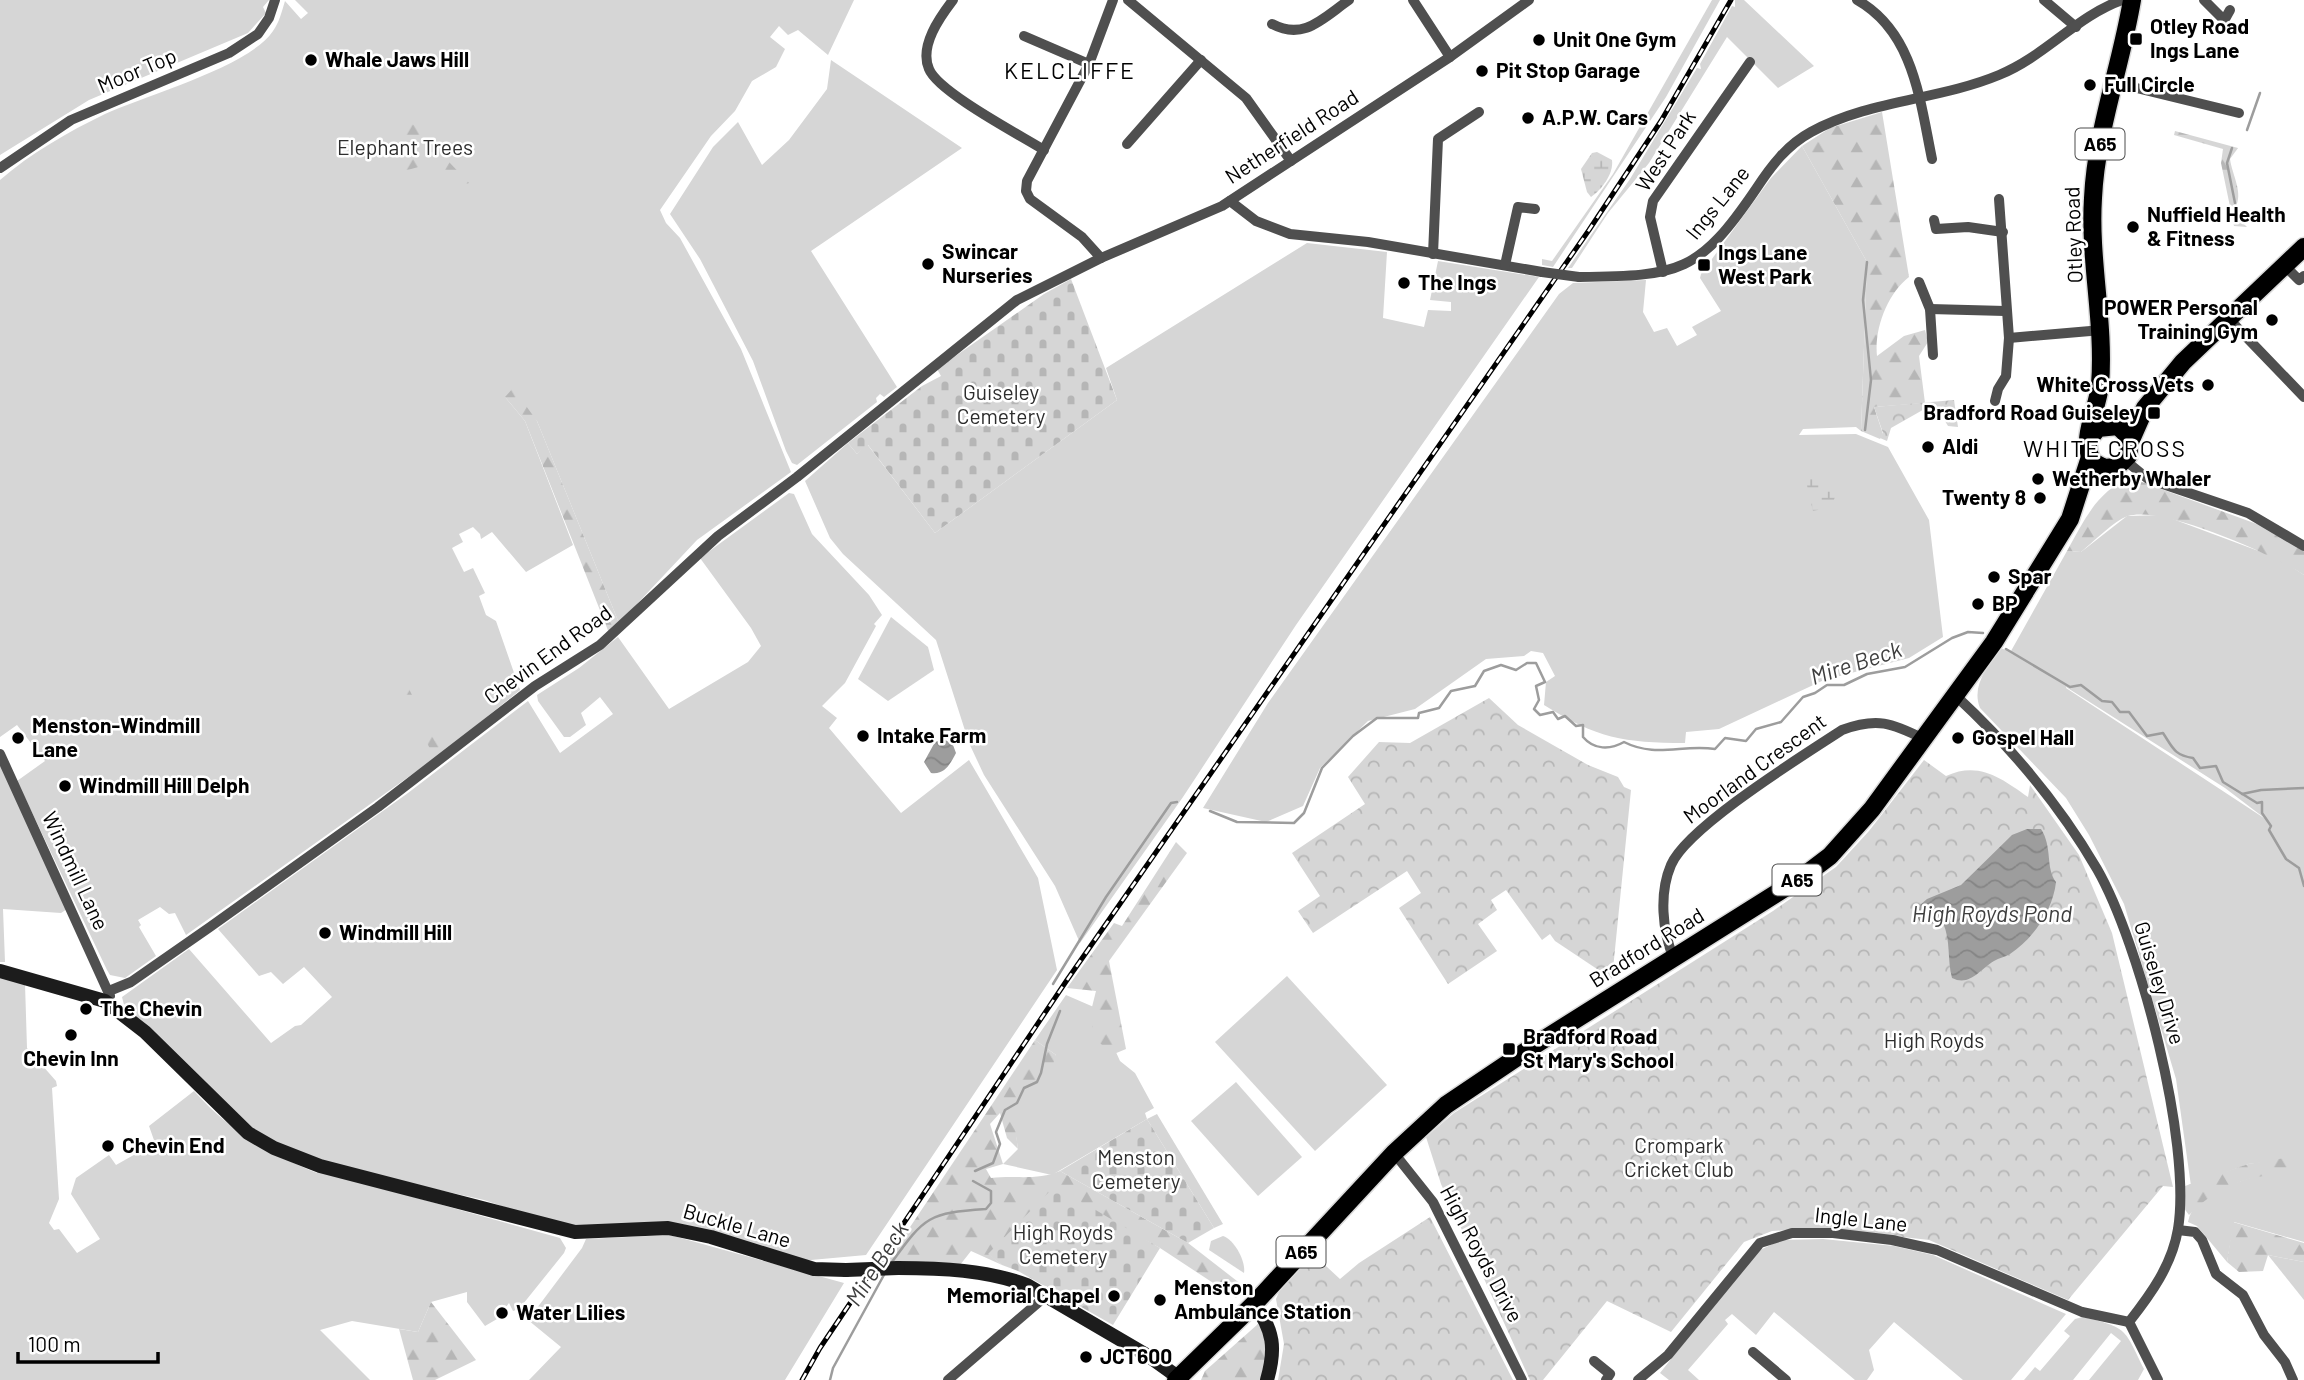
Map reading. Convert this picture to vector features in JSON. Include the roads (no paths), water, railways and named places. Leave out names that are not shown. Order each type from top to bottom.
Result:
[{"type":"main road","name":"Otley Road","points":[[2089,448],[2100,388],[2102,330],[2092,203],[2099,151],[2132,0]]},
{"type":"main road","points":[[2145,408],[2115,426],[2098,428],[2089,448],[2098,466],[2118,465],[2145,408],[2175,371],[2227,317],[2304,247]]},
{"type":"main road","name":"Otley Road","points":[[2100,388],[2115,426]]},
{"type":"main road","name":"A65","points":[[2115,426],[2130,442]]},
{"type":"main road","name":"Bradford Road","points":[[1179,1379],[1254,1304],[1394,1153],[1446,1105],[1535,1045],[1801,878],[1830,856],[1872,809],[1956,696],[2025,594],[2061,535],[2078,500],[2089,448]]},
{"type":"main road","name":"Bradford Road","points":[[2078,500],[2118,465]]},
{"type":"street","name":"Moor Top","points":[[0,168],[71,120],[229,53],[258,34],[270,18],[275,0]]},
{"type":"street","points":[[953,0],[936,22],[927,54],[928,69],[943,87],[1044,150]]},
{"type":"street","points":[[1101,257],[1082,237],[1030,199],[1026,191],[1027,181],[1089,64],[1113,0]]},
{"type":"street","points":[[1128,0],[1246,98],[1291,162]]},
{"type":"street","points":[[1272,24],[1290,32],[1303,30],[1349,0]]},
{"type":"street","points":[[1413,0],[1450,57]]},
{"type":"street","name":"Netherfield Road","points":[[1060,278],[1101,257],[1230,201],[1450,57],[1529,0]]},
{"type":"street","points":[[1857,0],[1877,13],[1897,37],[1907,55],[1932,159]]},
{"type":"street","points":[[2044,0],[2076,27]]},
{"type":"street","name":"Ings Lane","points":[[1230,201],[1256,221],[1290,234],[1368,242],[1579,277],[1663,272],[1694,261],[1707,252],[1736,219],[1774,164],[1803,137],[1838,120],[1973,84],[2014,69],[2122,0]]},
{"type":"street","points":[[2204,0],[2225,19]]},
{"type":"street","points":[[1024,36],[1089,64]]},
{"type":"street","points":[[1127,144],[1201,60]]},
{"type":"street","name":"West Park","points":[[1663,272],[1650,217],[1653,201],[1750,62]]},
{"type":"street","points":[[2116,83],[2239,113]]},
{"type":"street","points":[[1433,254],[1438,139],[1479,112]]},
{"type":"street","points":[[1505,265],[1518,207],[1511,197]]},
{"type":"street","points":[[1995,401],[2006,376],[2009,338],[2005,311],[2003,232],[1998,199]]},
{"type":"street","points":[[1518,207],[1535,209]]},
{"type":"street","points":[[1934,220],[1936,229],[1968,227],[2003,232]]},
{"type":"street","points":[[2284,265],[2299,280],[2304,276]]},
{"type":"street","name":"Chevin End Road","points":[[111,999],[131,982],[379,807],[535,686],[600,645],[718,536],[797,477],[985,323],[1017,300],[1060,278]]},
{"type":"street","points":[[1919,282],[1930,309],[1933,355]]},
{"type":"street","points":[[1930,309],[2005,311]]},
{"type":"street","points":[[2227,317],[2304,397]]},
{"type":"street","points":[[2009,338],[2102,330]]},
{"type":"street","points":[[2118,465],[2148,479],[2248,513],[2303,542]]},
{"type":"street","name":"Guiseley Drive","points":[[1956,696],[2023,764],[2067,821],[2098,871],[2118,916],[2154,1028],[2168,1088],[2178,1158],[2178,1230],[2165,1272],[2129,1322]]},
{"type":"street","name":"Moorland Crescent","points":[[1674,959],[1665,930],[1666,883],[1672,863],[1695,833],[1842,730],[1865,721],[1894,724],[1924,739]]},
{"type":"street","name":"Windmill Lane","points":[[0,754],[111,999]]},
{"type":"street","name":"Buckle Lane","points":[[0,971],[111,999],[248,1133],[274,1148],[320,1166],[575,1233],[668,1228],[711,1237],[814,1269],[952,1269],[1009,1278],[1047,1295],[1179,1379]]},
{"type":"street","name":"High Royds Drive","points":[[1394,1153],[1433,1202],[1522,1380]]},
{"type":"street","points":[[2178,1230],[2195,1232],[2202,1240],[2216,1274],[2243,1295],[2264,1335],[2285,1363],[2293,1380]]},
{"type":"street","name":"Ingle Lane","points":[[1638,1380],[1668,1355],[1760,1243],[1792,1233],[1833,1233],[1892,1240],[1937,1250],[2082,1312],[2129,1322]]},
{"type":"street","points":[[948,1380],[1047,1295]]},
{"type":"street","points":[[1254,1304],[1273,1335],[1274,1357],[1267,1380]]},
{"type":"street","points":[[2129,1322],[2158,1380]]},
{"type":"street","points":[[1753,1352],[1772,1376],[1786,1380]]},
{"type":"street","points":[[1594,1361],[1610,1374],[1606,1380]]},
{"type":"water","points":[[944,739],[953,745],[956,753],[943,770],[931,773],[924,762],[935,742]]},
{"type":"water","name":"High Royds Pond","points":[[2027,829],[2041,829],[2045,836],[2056,882],[2051,903],[2041,923],[2018,948],[1994,961],[1970,979],[1952,978],[1943,923],[1921,924],[1916,914],[1920,905],[1927,899],[1961,885],[2012,835]]},
{"type":"waterway","points":[[2247,130],[2260,93]]},
{"type":"waterway","points":[[2232,148],[2227,163],[2235,203]]},
{"type":"waterway","points":[[1865,430],[1871,380],[1863,300],[1867,262]]},
{"type":"waterway","name":"Mire Beck","points":[[1210,811],[1237,822],[1294,823],[1304,813],[1322,768],[1353,736],[1377,718],[1418,718],[1419,713],[1439,708],[1451,691],[1475,686],[1484,671],[1501,665],[1516,670],[1527,663],[1536,663],[1545,682],[1536,686],[1539,700],[1534,709],[1540,715],[1553,712],[1558,719],[1565,716],[1576,726],[1583,725],[1583,737],[1597,746],[1608,747],[1624,742],[1635,747],[1658,750],[1715,749],[1725,738],[1746,741],[1756,729],[1781,722],[1803,697],[1827,685],[1844,685],[1867,674],[1905,667],[1952,638],[1968,632],[1983,633]]},
{"type":"waterway","name":"Mire Beck","points":[[2006,649],[2070,687],[2081,685],[2102,701],[2112,702],[2120,712],[2129,712],[2147,736],[2163,733],[2178,753],[2193,758],[2200,768],[2216,766],[2223,782],[2257,803],[2262,802],[2262,813],[2271,826],[2269,830],[2286,859],[2299,868],[2304,886]]},
{"type":"waterway","points":[[2242,794],[2261,790],[2304,788]]},
{"type":"waterway","name":"Mire Beck","points":[[1053,984],[1106,897],[1171,803],[1177,802]]},
{"type":"waterway","name":"Mire Beck","points":[[975,1171],[993,1163],[1000,1144],[996,1132],[1005,1110],[1017,1103],[1024,1088],[1037,1082],[1047,1044],[1060,1011]]},
{"type":"waterway","name":"Mire Beck","points":[[892,1262],[921,1226],[930,1220],[952,1212],[986,1209],[991,1203],[991,1191],[973,1181]]},
{"type":"waterway","name":"Mire Beck","points":[[830,1380],[833,1368],[885,1273]]},
{"type":"railway","points":[[802,1380],[820,1348],[1067,980],[1589,230],[1661,121],[1731,0]]},
{"type":"place","name":"Otley Road Ings Lane","points":[[2136,39]]},
{"type":"place","name":"Unit One Gym","points":[[1539,40]]},
{"type":"place","name":"Whale Jaws Hill","points":[[311,60]]},
{"type":"place","name":"Pit Stop Garage","points":[[1482,71]]},
{"type":"place","name":"Full Circle","points":[[2090,85]]},
{"type":"place","name":"A.P.W. Cars","points":[[1528,118]]},
{"type":"place","name":"Nuffield Health & Fitness","points":[[2133,227]]},
{"type":"place","name":"Swincar Nurseries","points":[[928,264]]},
{"type":"place","name":"Ings Lane West Park","points":[[1704,265]]},
{"type":"place","name":"The Ings","points":[[1404,283]]},
{"type":"place","name":"POWER Personal Training Gym","points":[[2272,320]]},
{"type":"place","name":"White Cross Vets","points":[[2208,385]]},
{"type":"place","name":"Bradford Road Guiseley","points":[[2154,413]]},
{"type":"place","name":"Aldi","points":[[1928,447]]},
{"type":"place","name":"Wetherby Whaler","points":[[2038,479]]},
{"type":"place","name":"Twenty 8","points":[[2040,498]]},
{"type":"place","name":"Spar","points":[[1994,577]]},
{"type":"place","name":"BP","points":[[1978,604]]},
{"type":"place","name":"Intake Farm","points":[[863,736]]},
{"type":"place","name":"Menston-Windmill Lane","points":[[18,738]]},
{"type":"place","name":"Gospel Hall","points":[[1958,738]]},
{"type":"place","name":"Windmill Hill Delph","points":[[65,786]]},
{"type":"place","name":"Windmill Hill","points":[[325,933]]},
{"type":"place","name":"The Chevin","points":[[86,1009]]},
{"type":"place","name":"Chevin Inn","points":[[71,1035]]},
{"type":"place","name":"Bradford Road St Mary's School","points":[[1509,1049]]},
{"type":"place","name":"Chevin End","points":[[108,1146]]},
{"type":"place","name":"Memorial Chapel","points":[[1114,1296]]},
{"type":"place","name":"Menston Ambulance Station","points":[[1160,1300]]},
{"type":"place","name":"Water Lilies","points":[[502,1313]]},
{"type":"place","name":"JCT600","points":[[1086,1357]]},
{"type":"district","name":"KELCLIFFE","points":[[1070,71]]},
{"type":"district","name":"WHITE CROSS","points":[[2105,449]]},
{"type":"park label","name":"Elephant Trees","points":[[405,148]]},
{"type":"park label","name":"Guiseley Cemetery","points":[[1001,405]]},
{"type":"park label","name":"High Royds","points":[[1934,1041]]},
{"type":"park label","name":"Crompark Cricket Club","points":[[1679,1158]]},
{"type":"park label","name":"Menston Cemetery","points":[[1136,1170]]},
{"type":"park label","name":"High Royds Cemetery","points":[[1063,1245]]}]
